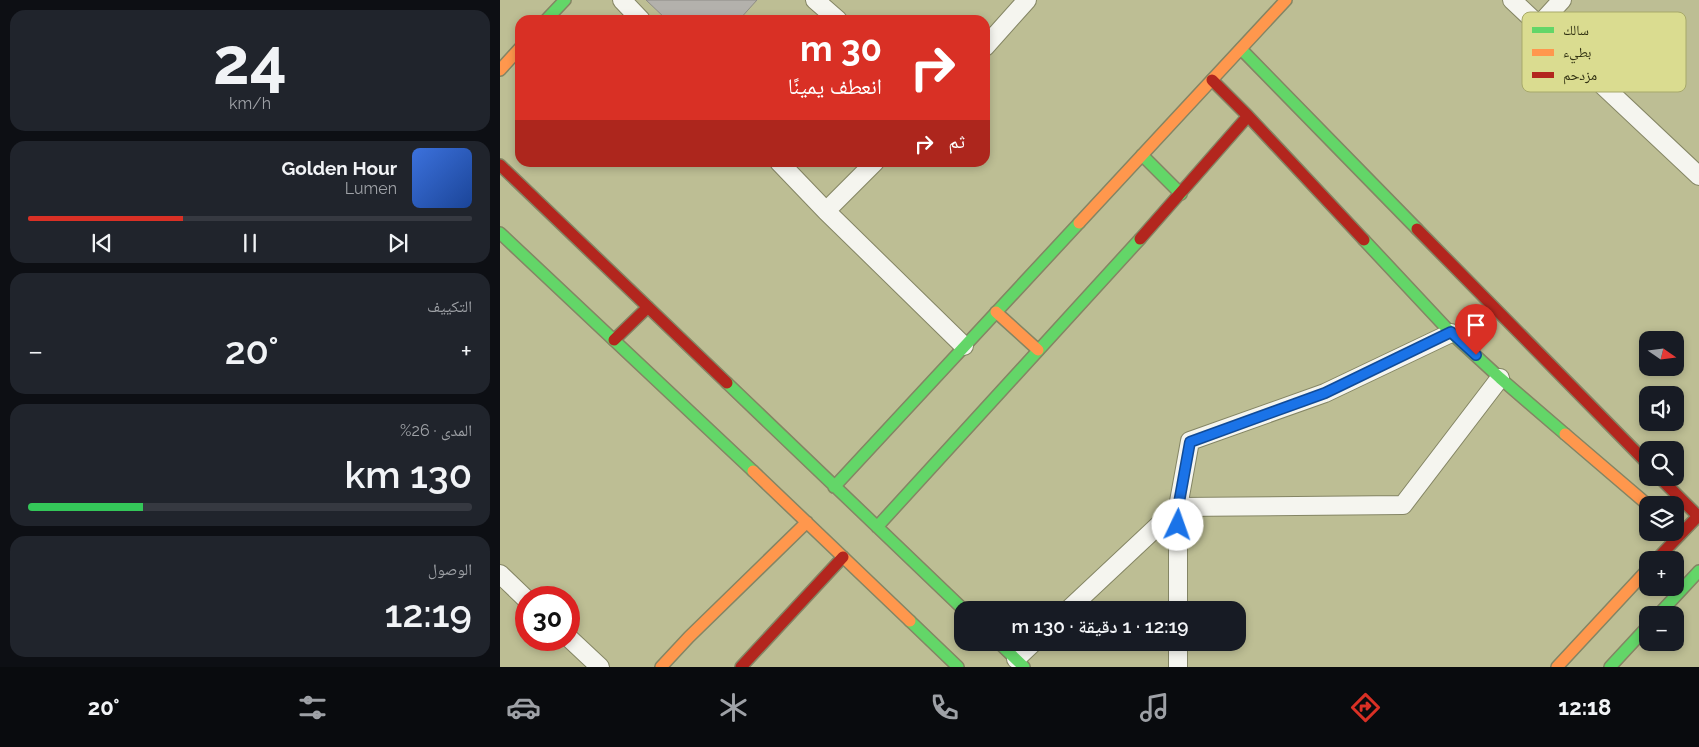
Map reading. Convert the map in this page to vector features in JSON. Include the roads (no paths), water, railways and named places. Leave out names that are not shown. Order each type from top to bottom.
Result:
[{"type":"street","points":[[551,15],[565,0]]},
{"type":"street","points":[[622,0],[636,15]]},
{"type":"street","points":[[990,41],[1027,0]]},
{"type":"street","points":[[834,487],[1286,0]]},
{"type":"street","points":[[1512,0],[1525,12]]},
{"type":"street","points":[[1551,12],[1562,0]]},
{"type":"street","points":[[822,2],[834,15]]},
{"type":"street","points":[[1241,49],[1639,455]]},
{"type":"street","points":[[500,70],[515,54]]},
{"type":"street","points":[[1212,80],[1451,332],[1500,378],[1639,498]]},
{"type":"street","points":[[1610,92],[1699,176]]},
{"type":"street","points":[[877,527],[1180,194],[1248,116]]},
{"type":"street","points":[[1142,155],[1180,194]]},
{"type":"street","points":[[500,165],[955,601]]},
{"type":"street","points":[[784,167],[964,346]]},
{"type":"street","points":[[826,211],[870,167]]},
{"type":"street","points":[[500,233],[958,667]]},
{"type":"street","points":[[614,340],[648,307]]},
{"type":"street","points":[[996,312],[1038,350]]},
{"type":"street","points":[[1178,601],[1178,508],[1190,442],[1325,393],[1451,332]]},
{"type":"street","points":[[1078,601],[1178,508],[1403,505],[1500,378]]},
{"type":"street","points":[[1668,486],[1698,516],[1684,526]]},
{"type":"street","points":[[661,667],[689,637],[807,522]]},
{"type":"street","points":[[1663,551],[1670,541]]},
{"type":"street","points":[[741,667],[843,557]]},
{"type":"street","points":[[1666,606],[1699,571]]},
{"type":"street","points":[[501,578],[515,589]]},
{"type":"street","points":[[1557,667],[1639,579]]},
{"type":"street","points":[[1610,667],[1639,636]]},
{"type":"street","points":[[580,648],[600,667]]},
{"type":"street","points":[[1007,651],[1020,663],[1028,651]]},
{"type":"street","points":[[1178,651],[1178,667]]}]
